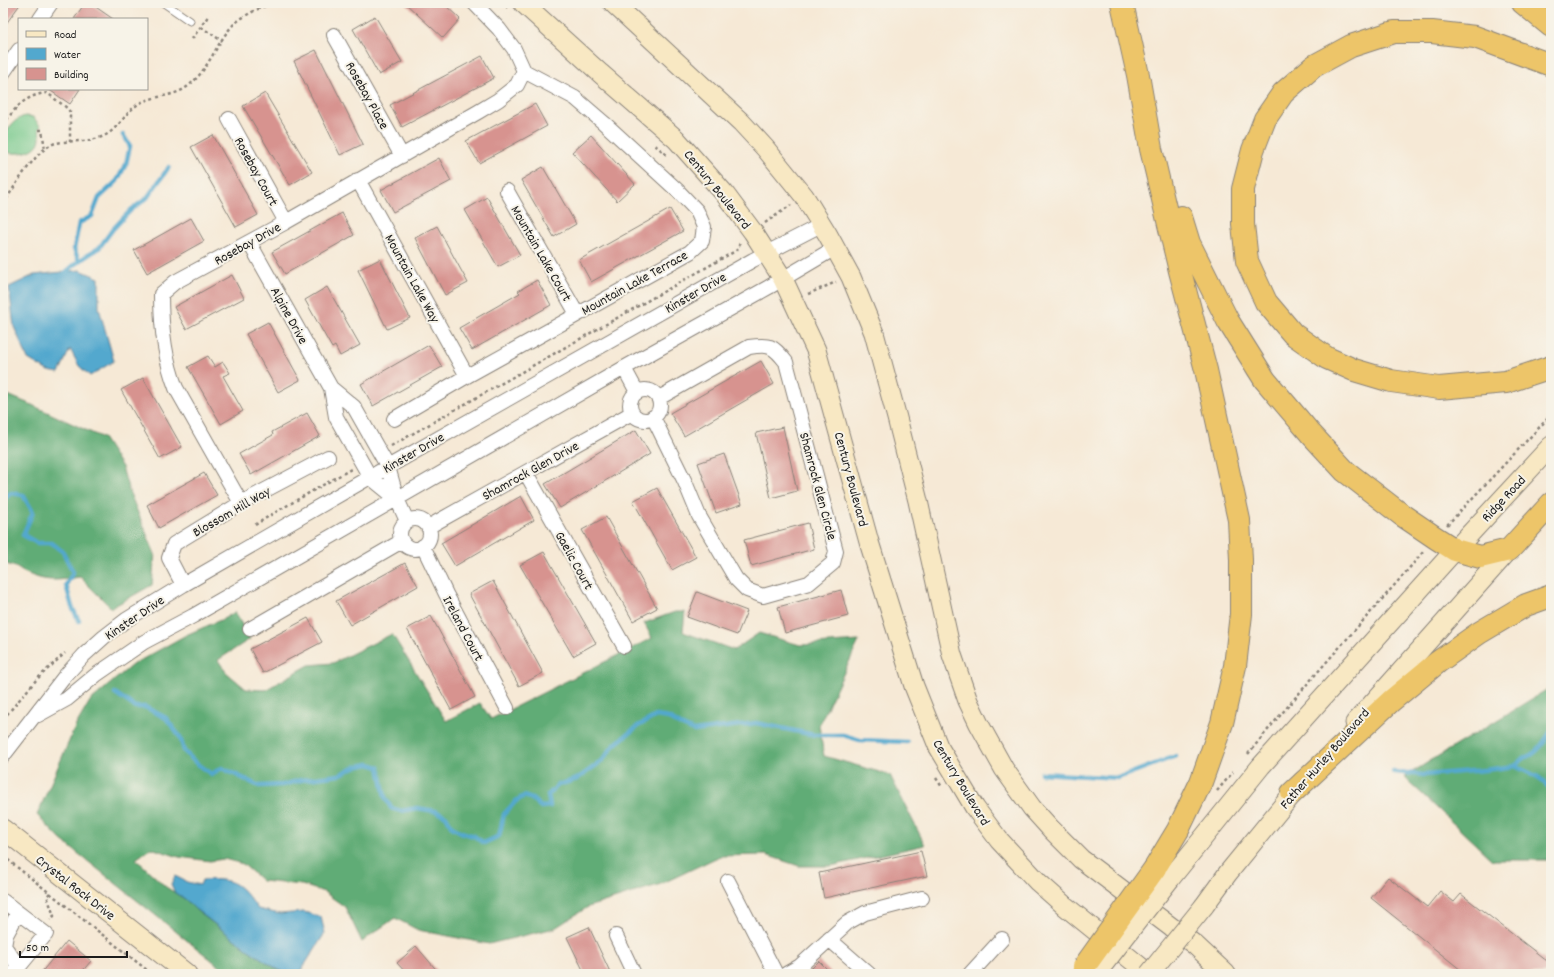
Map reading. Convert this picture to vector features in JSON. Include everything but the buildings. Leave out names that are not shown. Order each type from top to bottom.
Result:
[{"type":"highway","points":[[1087,972],[1162,873],[1178,830],[1201,782],[1222,723],[1235,666],[1241,614],[1239,520],[1206,370],[1180,272],[1151,149],[1138,74],[1122,3]]},
{"type":"highway","points":[[1523,3],[1551,26]]},
{"type":"highway","points":[[1551,65],[1475,37],[1432,32],[1394,32],[1351,46],[1314,66],[1283,93],[1265,120],[1253,150],[1243,189],[1243,224],[1247,261],[1266,302],[1293,334],[1327,358],[1354,370],[1391,381],[1439,388],[1506,382],[1551,367]]},
{"type":"highway","points":[[1138,74],[1189,243],[1228,321],[1265,380],[1345,471],[1402,514],[1455,550],[1480,557],[1509,550],[1551,504]]},
{"type":"highway","points":[[1292,793],[1392,701],[1438,662],[1479,633],[1526,605],[1551,596]]},
{"type":"street","points":[[41,18],[51,3]]},
{"type":"street","points":[[474,3],[500,29],[514,49],[524,71]]},
{"type":"street","points":[[614,3],[741,122],[765,148],[804,196],[851,277],[874,333],[895,411],[918,501],[952,655],[968,700],[988,741],[1004,769],[1018,790],[1071,850],[1093,869],[1195,945],[1226,974]]},
{"type":"street","name":"Century Boulevard","points":[[518,8],[600,73],[676,139],[724,193],[746,236],[766,253],[794,302],[816,350],[868,542],[914,686],[938,746],[975,808],[999,840],[1038,882],[1065,906],[1149,974]]},
{"type":"street","name":"Rosebay Place","points":[[334,35],[402,156]]},
{"type":"street","points":[[3,73],[18,51]]},
{"type":"street","name":"Rosebay Drive","points":[[241,503],[176,388],[169,371],[161,309],[161,294],[175,282],[286,222],[498,100],[517,85],[524,71]]},
{"type":"street","name":"Mountain Lake Terrace","points":[[394,418],[690,252],[702,241],[704,227],[696,211],[678,191],[575,98],[524,71]]},
{"type":"street","name":"Rosebay Court","points":[[229,119],[286,222]]},
{"type":"street","name":"Mountain Lake Way","points":[[358,180],[468,376]]},
{"type":"street","name":"Mountain Lake Court","points":[[507,192],[577,314]]},
{"type":"street","name":"Kinster Drive","points":[[3,756],[65,676],[84,655],[126,620],[183,585],[370,477],[766,253],[821,225]]},
{"type":"street","name":"Alpine Drive","points":[[249,242],[331,388],[336,417],[363,465],[370,477],[397,499]]},
{"type":"street","name":"Kinster Drive","points":[[34,717],[67,699],[96,675],[144,642],[193,616],[835,248]]},
{"type":"street","name":"Shamrock Glen Circle","points":[[653,417],[685,482],[699,516],[736,579],[747,590],[763,596],[795,588],[809,583],[833,563],[836,551],[786,362],[778,351],[764,345],[748,347],[659,398]]},
{"type":"street","points":[[624,368],[637,392]]},
{"type":"street","name":"Alpine Drive","points":[[331,388],[354,407],[388,467],[397,499]]},
{"type":"street","points":[[644,390],[650,391],[659,398],[659,410],[653,417],[644,420],[637,418],[630,409],[630,403],[633,396],[637,392],[644,390]]},
{"type":"street","name":"Shamrock Glen Drive","points":[[428,526],[632,413]]},
{"type":"street","name":"Ridge Road","points":[[1455,550],[1551,446]]},
{"type":"street","name":"Blossom Hill Way","points":[[183,585],[169,558],[174,544],[241,503],[328,457]]},
{"type":"street","name":"Gaelic Court","points":[[526,473],[624,646]]},
{"type":"street","points":[[397,499],[407,521]]},
{"type":"street","points":[[414,519],[420,520],[428,526],[430,533],[429,539],[423,546],[414,549],[407,547],[402,541],[400,532],[403,525],[407,521],[414,519]]},
{"type":"street","points":[[250,629],[402,541]]},
{"type":"street","name":"Ireland Court","points":[[423,546],[446,594],[508,708]]},
{"type":"street","points":[[1162,873],[1262,766],[1455,550]]},
{"type":"street","name":"Father Hurley Boulevard","points":[[1149,974],[1292,793],[1509,550]]},
{"type":"street","name":"Crystal Rock Drive","points":[[3,829],[187,974]]},
{"type":"street","points":[[728,881],[776,974]]},
{"type":"street","points":[[786,974],[800,966],[847,923],[865,914],[922,898]]},
{"type":"street","points":[[3,901],[46,934],[16,971],[4,946],[6,935],[18,913]]},
{"type":"street","points":[[616,936],[634,974]]},
{"type":"street","points":[[829,939],[869,974]]},
{"type":"street","points":[[970,974],[1002,939]]},
{"type":"lane","points":[[164,3],[190,21]]},
{"type":"path","points":[[3,204],[29,166],[45,149],[54,144],[88,141],[104,136],[112,131],[134,108],[143,102],[174,94],[187,87],[200,74],[232,26],[245,16],[273,3]]},
{"type":"path","points":[[502,3],[518,8]]},
{"type":"path","points":[[192,39],[209,15]]},
{"type":"path","points":[[201,27],[222,41]]},
{"type":"path","points":[[3,124],[16,107],[35,94],[47,93],[70,112],[70,142]]},
{"type":"path","points":[[39,130],[42,130],[45,149]]},
{"type":"path","points":[[650,140],[674,162]]},
{"type":"path","points":[[3,184],[4,175]]},
{"type":"path","points":[[3,194],[7,198]]},
{"type":"path","points":[[381,454],[389,447],[730,254],[740,247],[746,236],[804,196]]},
{"type":"path","points":[[794,302],[837,281],[851,277]]},
{"type":"path","points":[[1443,529],[1551,415]]},
{"type":"path","points":[[254,526],[346,471],[363,465]]},
{"type":"path","points":[[1247,755],[1272,724],[1425,549]]},
{"type":"path","points":[[3,719],[37,679],[69,649]]},
{"type":"path","points":[[1217,792],[1237,768]]},
{"type":"path","points":[[3,856],[152,974]]},
{"type":"path","points":[[39,929],[54,916],[47,896],[50,893]]},
{"type":"green space","points":[[25,116],[33,117],[41,127],[39,128],[39,142],[36,147],[20,153],[3,151],[4,140],[11,125],[19,118]]},
{"type":"green space","points":[[3,393],[103,438],[122,467],[129,491],[155,554],[152,585],[111,608],[80,577],[60,580],[42,579],[24,572],[12,565],[3,564]]},
{"type":"green space","points":[[235,612],[250,639],[218,660],[226,672],[246,689],[265,690],[309,665],[333,663],[392,634],[446,721],[480,703],[491,719],[652,638],[644,623],[675,612],[685,612],[683,632],[734,650],[759,633],[800,645],[859,641],[819,725],[824,756],[890,775],[925,845],[831,866],[799,866],[766,855],[720,856],[661,884],[588,907],[555,928],[489,944],[418,930],[395,918],[362,942],[345,907],[324,892],[302,885],[262,881],[243,864],[224,859],[210,861],[179,857],[151,848],[136,859],[166,887],[185,899],[195,909],[247,949],[277,969],[289,974],[229,974],[60,839],[37,815],[76,725],[90,701],[132,665],[186,635]]},
{"type":"green space","points":[[1551,687],[1551,860],[1492,860],[1404,777]]},
{"type":"water","points":[[80,270],[99,278],[99,308],[114,361],[90,376],[79,366],[70,349],[59,373],[48,371],[28,359],[14,327],[9,287],[34,275]]},
{"type":"water","points":[[175,876],[187,882],[200,885],[202,880],[229,881],[241,888],[258,909],[280,914],[304,912],[321,917],[325,933],[299,974],[289,974],[277,969],[247,949],[195,909],[185,899],[175,893],[171,884]]},
{"type":"waterway","points":[[79,261],[74,249],[79,223],[92,216],[99,198],[117,181],[126,164],[130,146],[123,135]]},
{"type":"waterway","points":[[66,272],[79,261],[99,248],[113,229],[131,210],[147,198],[169,167]]},
{"type":"waterway","points":[[3,500],[11,493],[23,495],[33,512],[23,535],[37,543],[52,543],[63,552],[73,572],[66,585],[72,607],[79,621]]},
{"type":"waterway","points":[[115,693],[135,707],[145,707],[166,718],[180,737],[184,751],[197,764],[211,774],[222,768],[259,786],[283,785],[301,780],[339,775],[354,767],[369,764],[379,767],[385,797],[391,808],[401,811],[417,808],[435,811],[446,816],[452,827],[461,832],[474,836],[484,843],[499,836],[504,814],[516,801],[524,796],[532,799],[541,807],[550,806],[548,795],[558,785],[577,779],[602,761],[614,745],[638,726],[656,716],[669,718],[694,731],[756,723],[815,735],[843,735],[860,740],[907,742]]},
{"type":"waterway","points":[[1515,766],[1523,758],[1528,757],[1536,751],[1551,731]]},
{"type":"waterway","points":[[1041,773],[1118,778],[1176,756]]},
{"type":"waterway","points":[[1393,772],[1424,775],[1515,766],[1538,777],[1551,789]]}]
